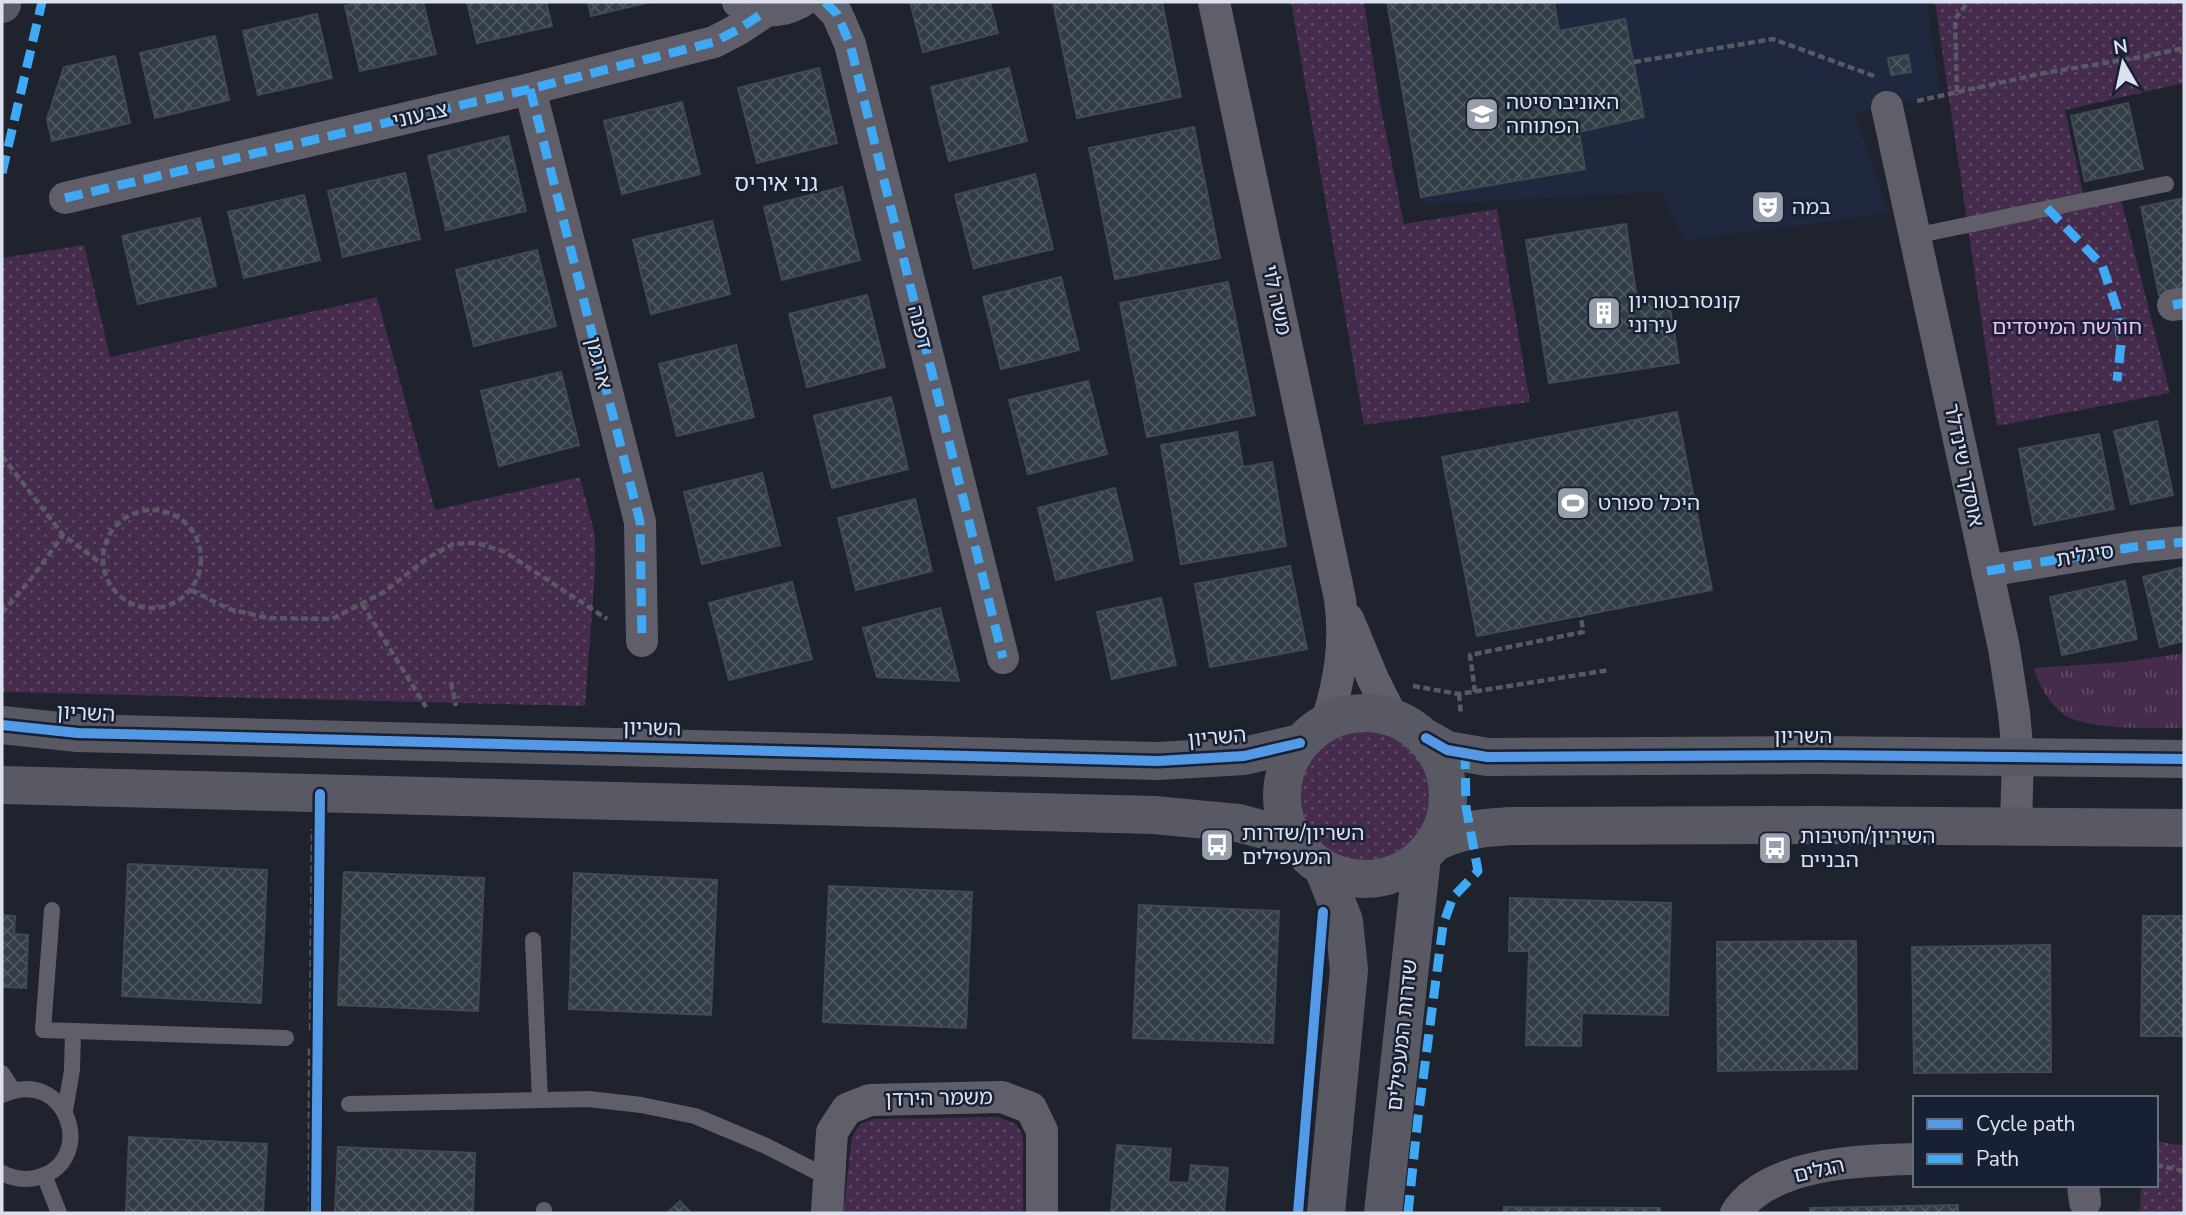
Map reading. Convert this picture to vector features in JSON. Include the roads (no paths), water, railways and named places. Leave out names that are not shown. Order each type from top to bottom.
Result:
[{"type":"street","points":[[752,6],[778,10],[801,2]]},
{"type":"street","name":"דפנה","points":[[825,2],[837,14],[850,44],[1003,658]]},
{"type":"street","name":"משה לוי","points":[[1214,2],[1340,598],[1344,628],[1338,683],[1313,732]]},
{"type":"street","name":"צבעוני","points":[[65,198],[530,89],[714,42],[739,30],[752,6]]},
{"type":"street","name":"ארגמן","points":[[530,89],[640,522],[642,641]]},
{"type":"street","name":"אוסקר שינדלר","points":[[1887,107],[2004,648],[2018,756],[2016,826]]},
{"type":"street","name":"סיגלית","points":[[1987,570],[2184,542]]},
{"type":"street","name":"משה לוי","points":[[1340,598],[1373,679],[1392,717]]},
{"type":"street","points":[[1428,850],[1445,821],[1449,796],[1445,771],[1426,738],[1392,717],[1364,712],[1345,715],[1313,732],[1286,768],[1282,789],[1283,811],[1292,838],[1301,849],[1323,868],[1358,879],[1381,877],[1403,870],[1455,833],[1510,826],[2184,828]]},
{"type":"street","name":"השריון","points":[[2,726],[78,733],[1158,761],[1244,756],[1313,732]]},
{"type":"street","name":"השריון","points":[[1426,738],[1447,750],[1487,757],[2018,756],[2184,759]]},
{"type":"street","points":[[2,785],[1154,815],[1238,823],[1292,838]]},
{"type":"street","name":"שדרות המעפילים","points":[[1383,1213],[1428,850]]},
{"type":"street","points":[[1323,868],[1344,921],[1349,970],[1326,1213]]},
{"type":"street","name":"משמר הירדן","points":[[827,1213],[832,1132],[847,1109],[870,1100],[1002,1097],[1031,1108],[1042,1130],[1042,1213]]},
{"type":"street","name":"הגלים","points":[[1736,1213],[1744,1201],[1771,1182],[1819,1168],[1868,1160],[1913,1159]]},
{"type":"lane","points":[[1914,236],[2166,184]]},
{"type":"lane","points":[[52,910],[43,1030],[286,1038]]},
{"type":"lane","points":[[533,940],[540,1100]]},
{"type":"lane","points":[[65,1111],[72,1070],[73,1031]]},
{"type":"lane","points":[[2,1073],[7,1092],[28,1088],[42,1091],[55,1099],[65,1111],[70,1125],[66,1154],[57,1167],[31,1179],[18,1179],[2,1173]]},
{"type":"lane","points":[[349,1104],[540,1100],[628,1103],[695,1116],[764,1145],[829,1178]]},
{"type":"lane","points":[[44,1175],[59,1213]]},
{"type":"place","name":"האוניברסיטה הפתוחה","points":[[1482,114]]},
{"type":"place","name":"במה","points":[[1768,207]]},
{"type":"place","name":"קונסרבטוריון עירוני","points":[[1604,313]]},
{"type":"place","name":"היכל ספורט","points":[[1573,503]]},
{"type":"place","name":"השריון/שדרות המעפילים","points":[[1217,845]]},
{"type":"place","name":"השיריון/חטיבות הבניים","points":[[1775,848]]},
{"type":"district","name":"גני איריס","points":[[776,183]]},
{"type":"park label","name":"חורשת המייסדים","points":[[2067,327]]}]
